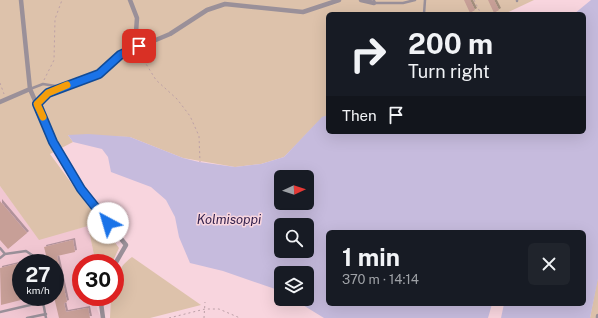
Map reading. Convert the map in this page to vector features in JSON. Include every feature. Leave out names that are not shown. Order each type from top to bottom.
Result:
[{"type":"street","points":[[21,0],[30,89],[53,142],[81,189],[126,246],[121,254]]},
{"type":"street","points":[[130,0],[137,18],[136,32],[139,46]]},
{"type":"street","points":[[37,104],[48,93],[99,74],[120,55],[170,34],[207,10],[225,4],[303,12],[339,0]]},
{"type":"street","points":[[362,0],[374,1]]},
{"type":"street","points":[[0,102],[30,89]]},
{"type":"street","points":[[101,306],[103,318]]},
{"type":"lane","points":[[374,1],[403,3],[415,0]]},
{"type":"lane","points":[[424,12],[425,0]]},
{"type":"lane","points":[[30,89],[43,84],[62,87]]},
{"type":"lane","points":[[0,248],[5,254]]},
{"type":"lane","points":[[0,258],[5,254],[26,251],[30,254]]},
{"type":"lane","points":[[0,312],[26,306]]},
{"type":"lane","points":[[44,306],[46,318]]},
{"type":"lane","points":[[27,318],[46,314]]},
{"type":"path","points":[[43,84],[54,60],[55,19],[62,0]]},
{"type":"path","points":[[474,0],[480,12]]},
{"type":"path","points":[[139,46],[143,59],[156,80],[177,99],[190,116],[199,136],[200,162]]},
{"type":"path","points":[[0,83],[6,99]]},
{"type":"path","points":[[204,318],[205,302]]},
{"type":"path","points":[[169,318],[205,310],[219,309],[240,318]]},
{"type":"shaded area","points":[[0,0],[534,0],[508,12],[326,12],[326,116],[322,118],[284,157],[261,164],[235,167],[183,158],[130,137],[68,135],[73,142],[50,154],[119,248],[116,254],[94,254],[88,226],[39,240],[0,186]]},
{"type":"shaded area","points":[[0,186],[39,239],[88,226],[94,254],[72,254],[72,306],[96,306],[101,318],[0,318]]},
{"type":"shaded area","points":[[132,257],[201,305],[150,318],[110,318],[111,306],[124,306],[124,264]]},
{"type":"shaded area","points":[[598,279],[598,318],[590,318],[597,281]]},
{"type":"water","name":"Kolmisoppi","points":[[591,0],[598,0],[598,279],[590,318],[501,318],[504,306],[586,306],[586,230],[326,230],[326,306],[491,306],[488,318],[324,318],[304,306],[314,306],[314,266],[274,266],[274,289],[223,271],[190,263],[179,237],[175,217],[166,200],[151,187],[111,172],[108,157],[102,149],[73,142],[68,135],[88,134],[130,137],[183,158],[199,162],[235,167],[261,164],[284,157],[322,117],[326,116],[326,134],[586,134],[586,12],[576,12]]},
{"type":"building","points":[[464,0],[470,0],[475,10],[470,12]]},
{"type":"building","points":[[488,0],[494,0],[499,10],[494,12]]},
{"type":"building","points":[[0,201],[27,233],[8,249],[0,240]]},
{"type":"building","points":[[73,240],[75,252],[64,254],[46,254],[44,247]]},
{"type":"building","points":[[12,265],[12,302],[1,305],[0,268]]},
{"type":"building","points":[[64,288],[67,302],[64,303]]},
{"type":"building","points":[[64,303],[66,312],[88,308],[90,318],[59,318],[56,306],[64,306]]},
{"type":"slow traffic","points":[[43,117],[37,104],[48,93],[67,85]]},
{"type":"route","points":[[108,223],[81,189],[53,142],[37,104],[48,93],[99,74],[120,55],[139,46]]}]
